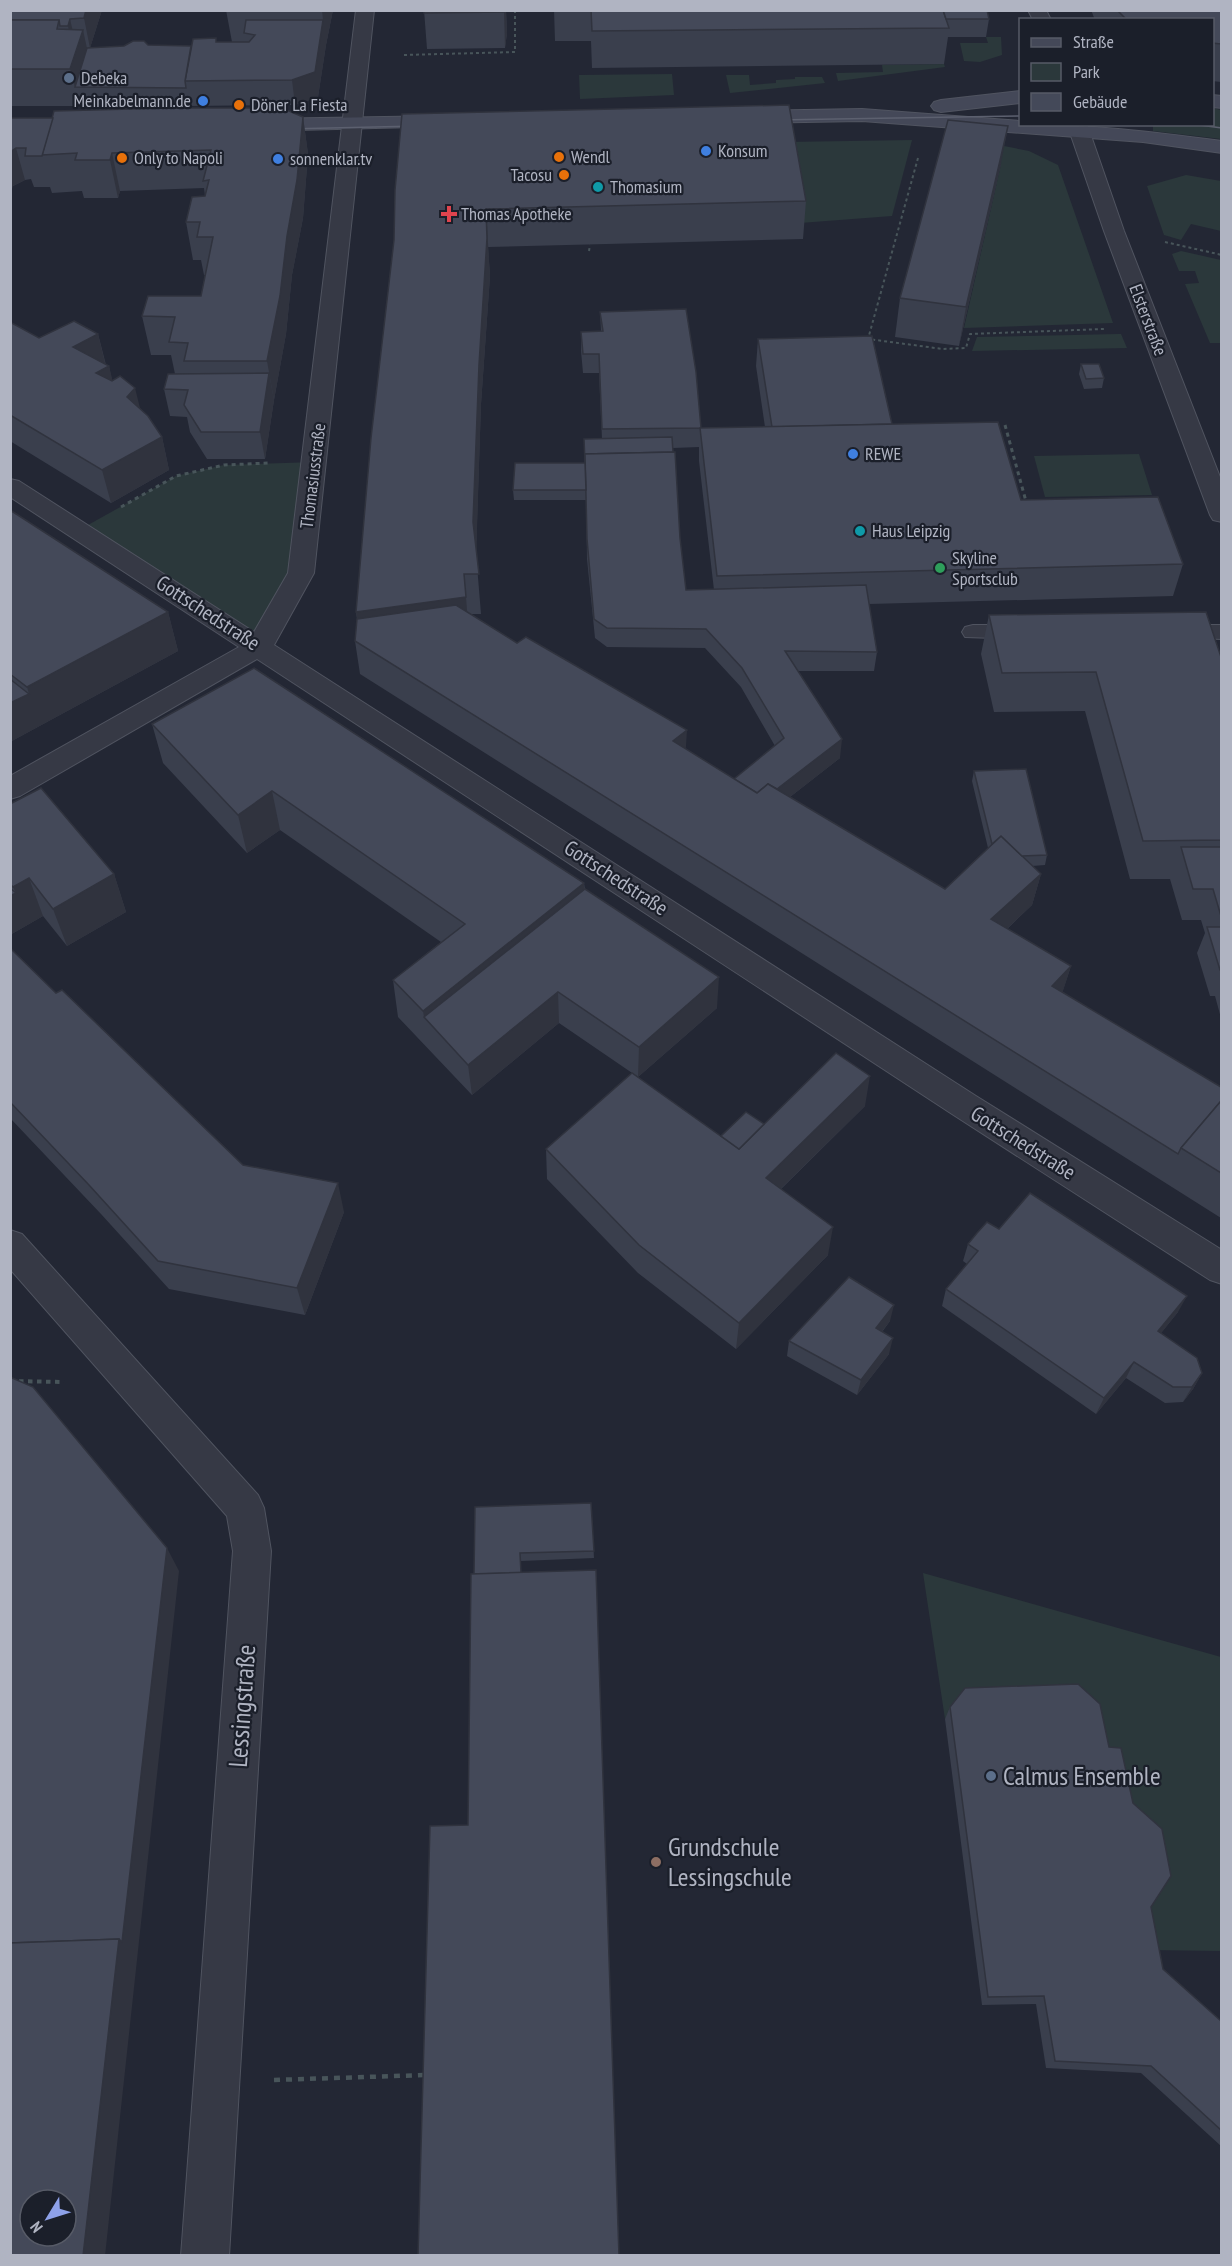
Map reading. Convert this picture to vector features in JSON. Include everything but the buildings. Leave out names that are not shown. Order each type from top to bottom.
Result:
[{"type":"street","name":"Thomasiusstraße","points":[[260,646],[301,573],[354,123],[365,10]]},
{"type":"street","points":[[862,115],[1019,96]]},
{"type":"street","points":[[729,117],[862,115],[1019,125]]},
{"type":"street","points":[[236,125],[469,121]]},
{"type":"street","points":[[1041,126],[1078,128],[1221,147]]},
{"type":"street","name":"Elsterstraße","points":[[1078,128],[1221,515]]},
{"type":"street","name":"Gottschedstraße","points":[[10,486],[260,646],[964,1105],[1221,1269]]},
{"type":"street","points":[[10,789],[260,646]]},
{"type":"street","name":"Lessingstraße","points":[[10,1244],[244,1509],[252,1551],[205,2256]]},
{"type":"lane","points":[[972,632],[1047,632]]},
{"type":"lane","points":[[1152,632],[1221,632]]},
{"type":"path","points":[[404,55],[515,52],[514,10]]},
{"type":"path","points":[[929,120],[868,339],[943,349],[966,348],[970,334],[1118,329],[1152,331]]},
{"type":"path","points":[[589,251],[590,245]]},
{"type":"path","points":[[1005,425],[1027,505]]},
{"type":"path","points":[[80,530],[176,476],[224,465],[315,462]]},
{"type":"path","points":[[10,1381],[23,1381]]},
{"type":"path","points":[[217,2082],[430,2075]]},
{"type":"green space","points":[[986,37],[1001,37],[1002,55],[980,62],[964,61],[960,43],[988,43]]},
{"type":"green space","points":[[944,64],[945,67],[838,81],[836,73],[883,72],[882,65]]},
{"type":"green space","points":[[672,74],[674,95],[580,99],[579,75]]},
{"type":"green space","points":[[726,75],[749,75],[750,85],[776,83],[776,80],[795,79],[795,77],[822,77],[825,83],[730,93]]},
{"type":"green space","points":[[1214,108],[1221,110],[1221,139],[1153,131],[1153,126],[1214,126]]},
{"type":"green space","points":[[912,140],[892,216],[800,223],[786,142]]},
{"type":"green space","points":[[989,143],[1029,151],[1058,165],[1113,323],[964,328],[1001,164]]},
{"type":"green space","points":[[1186,175],[1221,181],[1221,231],[1191,224],[1181,240],[1164,235],[1147,186]]},
{"type":"green space","points":[[1181,251],[1221,260],[1221,343],[1210,343],[1185,284],[1199,283],[1195,271],[1179,271],[1172,254]]},
{"type":"green space","points":[[1121,334],[1127,348],[972,351],[977,337]]},
{"type":"green space","points":[[1139,454],[1152,495],[1045,497],[1034,456]]},
{"type":"green space","points":[[315,462],[301,573],[260,646],[79,530],[176,476],[224,465]]},
{"type":"green space","points":[[923,1573],[1221,1657],[1221,1951],[1148,1950],[960,1700],[945,1719]]},
{"type":"tram line","points":[[775,120],[1019,116]]},
{"type":"tram line","points":[[286,129],[418,126]]},
{"type":"tram line","points":[[1207,126],[1222,128]]},
{"type":"place","name":"Debeka","points":[[69,78]]},
{"type":"place","name":"Meinkabelmann.de","points":[[203,101]]},
{"type":"place","name":"Döner La Fiesta","points":[[239,105]]},
{"type":"place","name":"Konsum","points":[[706,151]]},
{"type":"place","name":"Wendl","points":[[559,157]]},
{"type":"place","name":"Only to Napoli","points":[[122,158]]},
{"type":"place","name":"sonnenklar.tv","points":[[278,159]]},
{"type":"place","name":"Tacosu","points":[[564,175]]},
{"type":"place","name":"Thomasium","points":[[598,187]]},
{"type":"place","name":"Thomas Apotheke","points":[[449,214]]},
{"type":"place","name":"REWE","points":[[853,454]]},
{"type":"place","name":"Haus Leipzig","points":[[860,531]]},
{"type":"place","name":"Skyline Sportsclub","points":[[940,568]]},
{"type":"place","name":"Calmus Ensemble","points":[[991,1776]]},
{"type":"place","name":"Grundschule Lessingschule","points":[[656,1862]]}]
